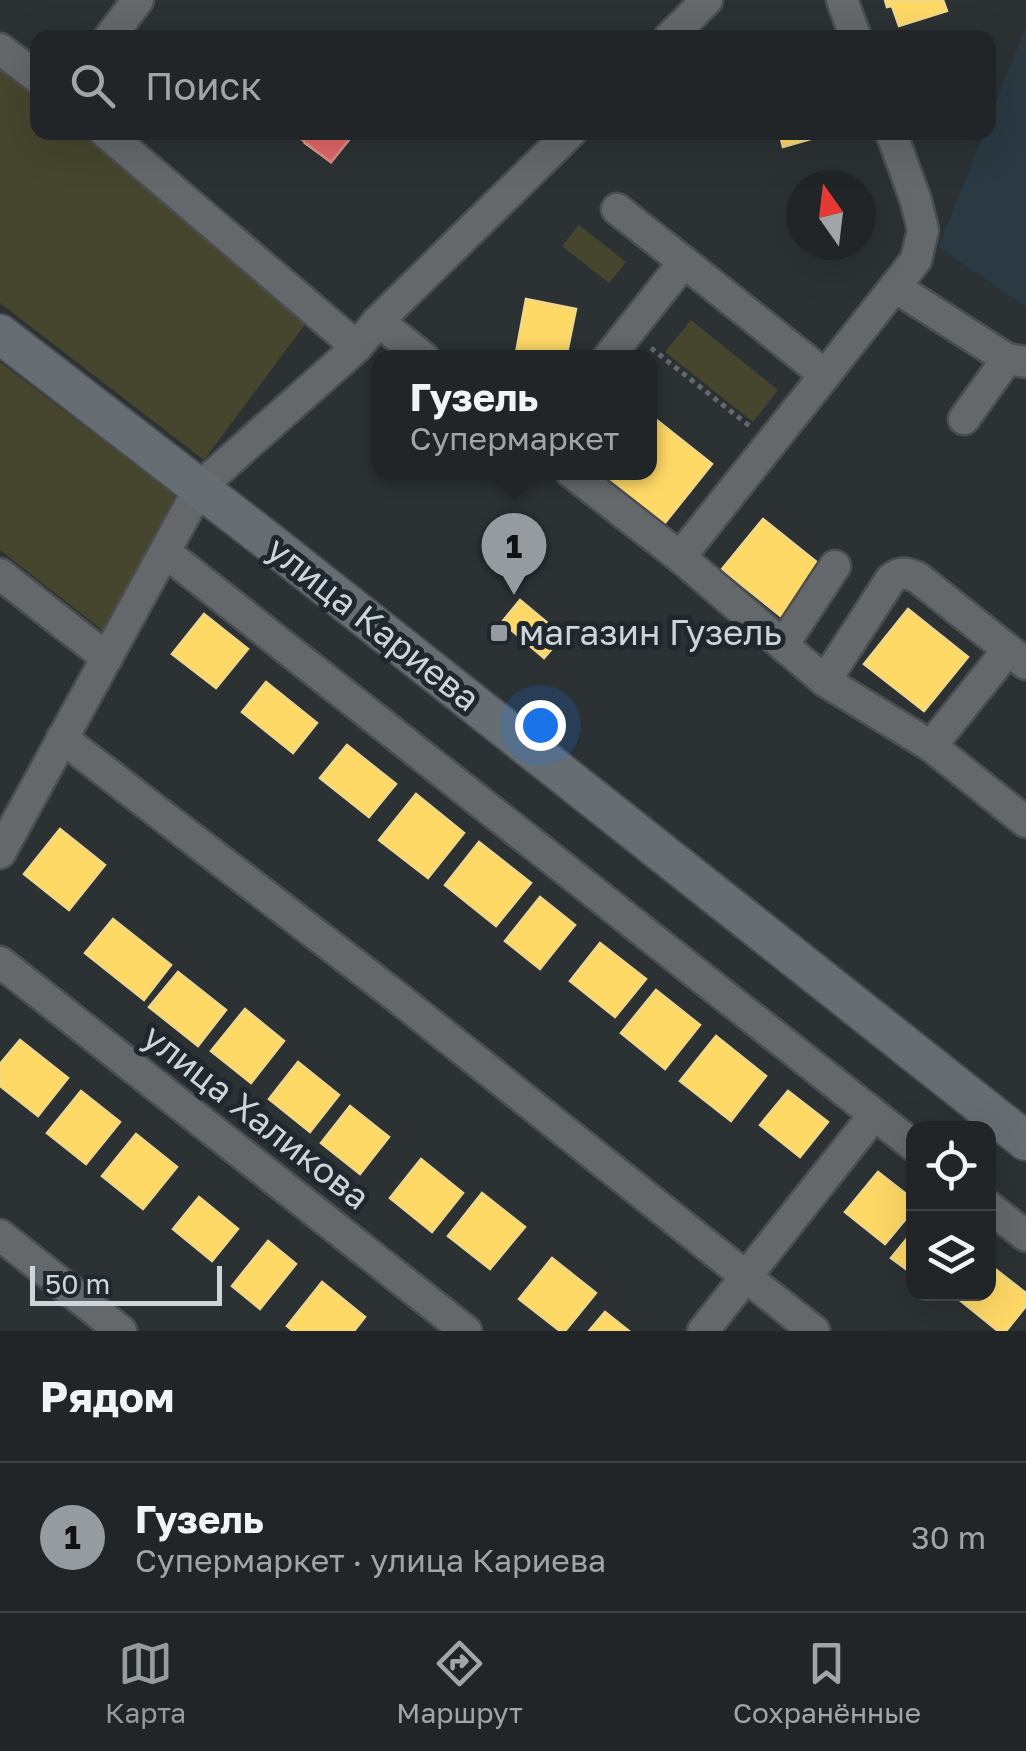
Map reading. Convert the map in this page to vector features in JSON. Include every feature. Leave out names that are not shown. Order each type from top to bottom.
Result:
[{"type":"main road","name":"улица Кариева","points":[[0,334],[200,487],[1026,1141]]},
{"type":"street","points":[[115,30],[138,0]]},
{"type":"street","points":[[676,30],[707,0]]},
{"type":"street","points":[[842,0],[853,30]]},
{"type":"street","points":[[0,50],[30,72]]},
{"type":"street","points":[[114,140],[357,347]]},
{"type":"street","points":[[0,853],[200,487],[357,347],[378,321],[563,140]]},
{"type":"street","points":[[680,556],[916,260],[923,230],[894,140]]},
{"type":"street","points":[[617,209],[824,375]]},
{"type":"street","points":[[614,350],[684,262]]},
{"type":"street","points":[[896,287],[1017,360],[964,419]]},
{"type":"street","points":[[378,321],[414,350]]},
{"type":"street","points":[[581,480],[680,556],[826,681],[931,746],[1026,822]]},
{"type":"street","points":[[165,552],[906,1140]]},
{"type":"street","points":[[782,645],[834,566]]},
{"type":"street","points":[[826,681],[891,579],[905,572],[917,577],[1017,657],[931,746]]},
{"type":"street","points":[[0,574],[107,658]]},
{"type":"street","points":[[62,738],[398,997],[814,1331]]},
{"type":"street","name":"улица Халикова","points":[[0,962],[466,1331]]},
{"type":"street","points":[[703,1331],[874,1115]]},
{"type":"street","points":[[994,1211],[1026,1236]]},
{"type":"street","points":[[0,1235],[121,1331]]},
{"type":"path","points":[[629,330],[654,350]]},
{"type":"path","points":[[657,352],[770,443]]},
{"type":"shaded area","points":[[1026,26],[1026,307],[938,247],[981,140],[996,140],[996,102]]},
{"type":"green space","points":[[0,64],[30,87],[30,140],[101,140],[321,303],[204,460],[0,303]]},
{"type":"green space","points":[[579,225],[626,262],[609,283],[562,246]]},
{"type":"green space","points":[[691,320],[778,390],[753,422],[665,352]]},
{"type":"green space","points":[[0,362],[175,495],[106,633],[0,550]]},
{"type":"building: Жильё","points":[[885,0],[943,0],[947,11],[899,26],[892,6],[887,7]]},
{"type":"building: Жильё","points":[[309,140],[349,140],[331,162],[305,143]]},
{"type":"building: Жильё","points":[[781,140],[807,140],[783,147]]},
{"type":"building: Жильё","points":[[526,299],[576,309],[568,350],[516,350]]},
{"type":"building: Жильё","points":[[657,420],[712,464],[664,524],[609,480],[657,480]]},
{"type":"building: Жильё","points":[[763,519],[824,568],[783,618],[722,569]]},
{"type":"building: Жильё","points":[[520,600],[563,636],[544,658],[502,622]]},
{"type":"building: Жильё","points":[[908,609],[968,657],[924,711],[864,664]]},
{"type":"building: Жильё","points":[[204,614],[248,649],[216,688],[172,654]]},
{"type":"building: Жильё","points":[[266,682],[317,723],[293,753],[242,712]]},
{"type":"building: Жильё","points":[[347,745],[396,784],[369,817],[320,778]]},
{"type":"building: Жильё","points":[[416,794],[464,833],[428,878],[379,840]]},
{"type":"building: Жильё","points":[[60,829],[105,865],[69,910],[24,874]]},
{"type":"building: Жильё","points":[[479,842],[531,883],[496,926],[445,885]]},
{"type":"building: Жильё","points":[[540,897],[575,925],[540,969],[505,941]]},
{"type":"building: Жильё","points":[[113,919],[171,965],[144,1000],[85,953]]},
{"type":"building: Жильё","points":[[600,943],[646,979],[615,1017],[570,981]]},
{"type":"building: Жильё","points":[[178,972],[226,1010],[198,1046],[149,1007]]},
{"type":"building: Жильё","points":[[656,990],[700,1025],[665,1069],[621,1033]]},
{"type":"building: Жильё","points":[[245,1009],[284,1041],[251,1083],[211,1051]]},
{"type":"building: Жильё","points":[[716,1036],[766,1076],[731,1121],[680,1081]]},
{"type":"building: Жильё","points":[[20,1040],[68,1078],[38,1116],[0,1086],[0,1064]]},
{"type":"building: Жильё","points":[[298,1062],[339,1095],[310,1132],[269,1099]]},
{"type":"building: Жильё","points":[[81,1091],[120,1122],[86,1164],[47,1133]]},
{"type":"building: Жильё","points":[[788,1091],[828,1122],[800,1157],[760,1125]]},
{"type":"building: Жильё","points":[[350,1106],[389,1137],[360,1174],[321,1143]]},
{"type":"building: Жильё","points":[[136,1134],[177,1167],[143,1209],[102,1176]]},
{"type":"building: Жильё","points":[[421,1159],[463,1193],[432,1232],[390,1198]]},
{"type":"building: Жильё","points":[[878,1172],[906,1194],[906,1219],[885,1244],[845,1212]]},
{"type":"building: Жильё","points":[[482,1193],[525,1227],[490,1269],[448,1236]]},
{"type":"building: Жильё","points":[[199,1197],[238,1229],[212,1261],[173,1229]]},
{"type":"building: Жильё","points":[[906,1240],[906,1269],[891,1258]]},
{"type":"building: Жильё","points":[[268,1241],[296,1264],[260,1309],[232,1286]]},
{"type":"building: Жильё","points":[[552,1258],[596,1293],[565,1331],[519,1299]]},
{"type":"building: Жильё","points":[[996,1270],[1026,1293],[1026,1306],[1006,1331],[998,1331],[961,1301],[996,1301]]},
{"type":"building: Жильё","points":[[322,1282],[365,1317],[354,1331],[293,1331],[287,1326]]},
{"type":"building: Жильё","points":[[605,1312],[629,1331],[589,1331]]},
{"type":"building: Торговля","points":[[302,140],[349,140],[331,162]]},
{"type":"place","name":"Гузель","points":[[514,595]]},
{"type":"place","name":"магазин Гузель","points":[[499,633]]}]
